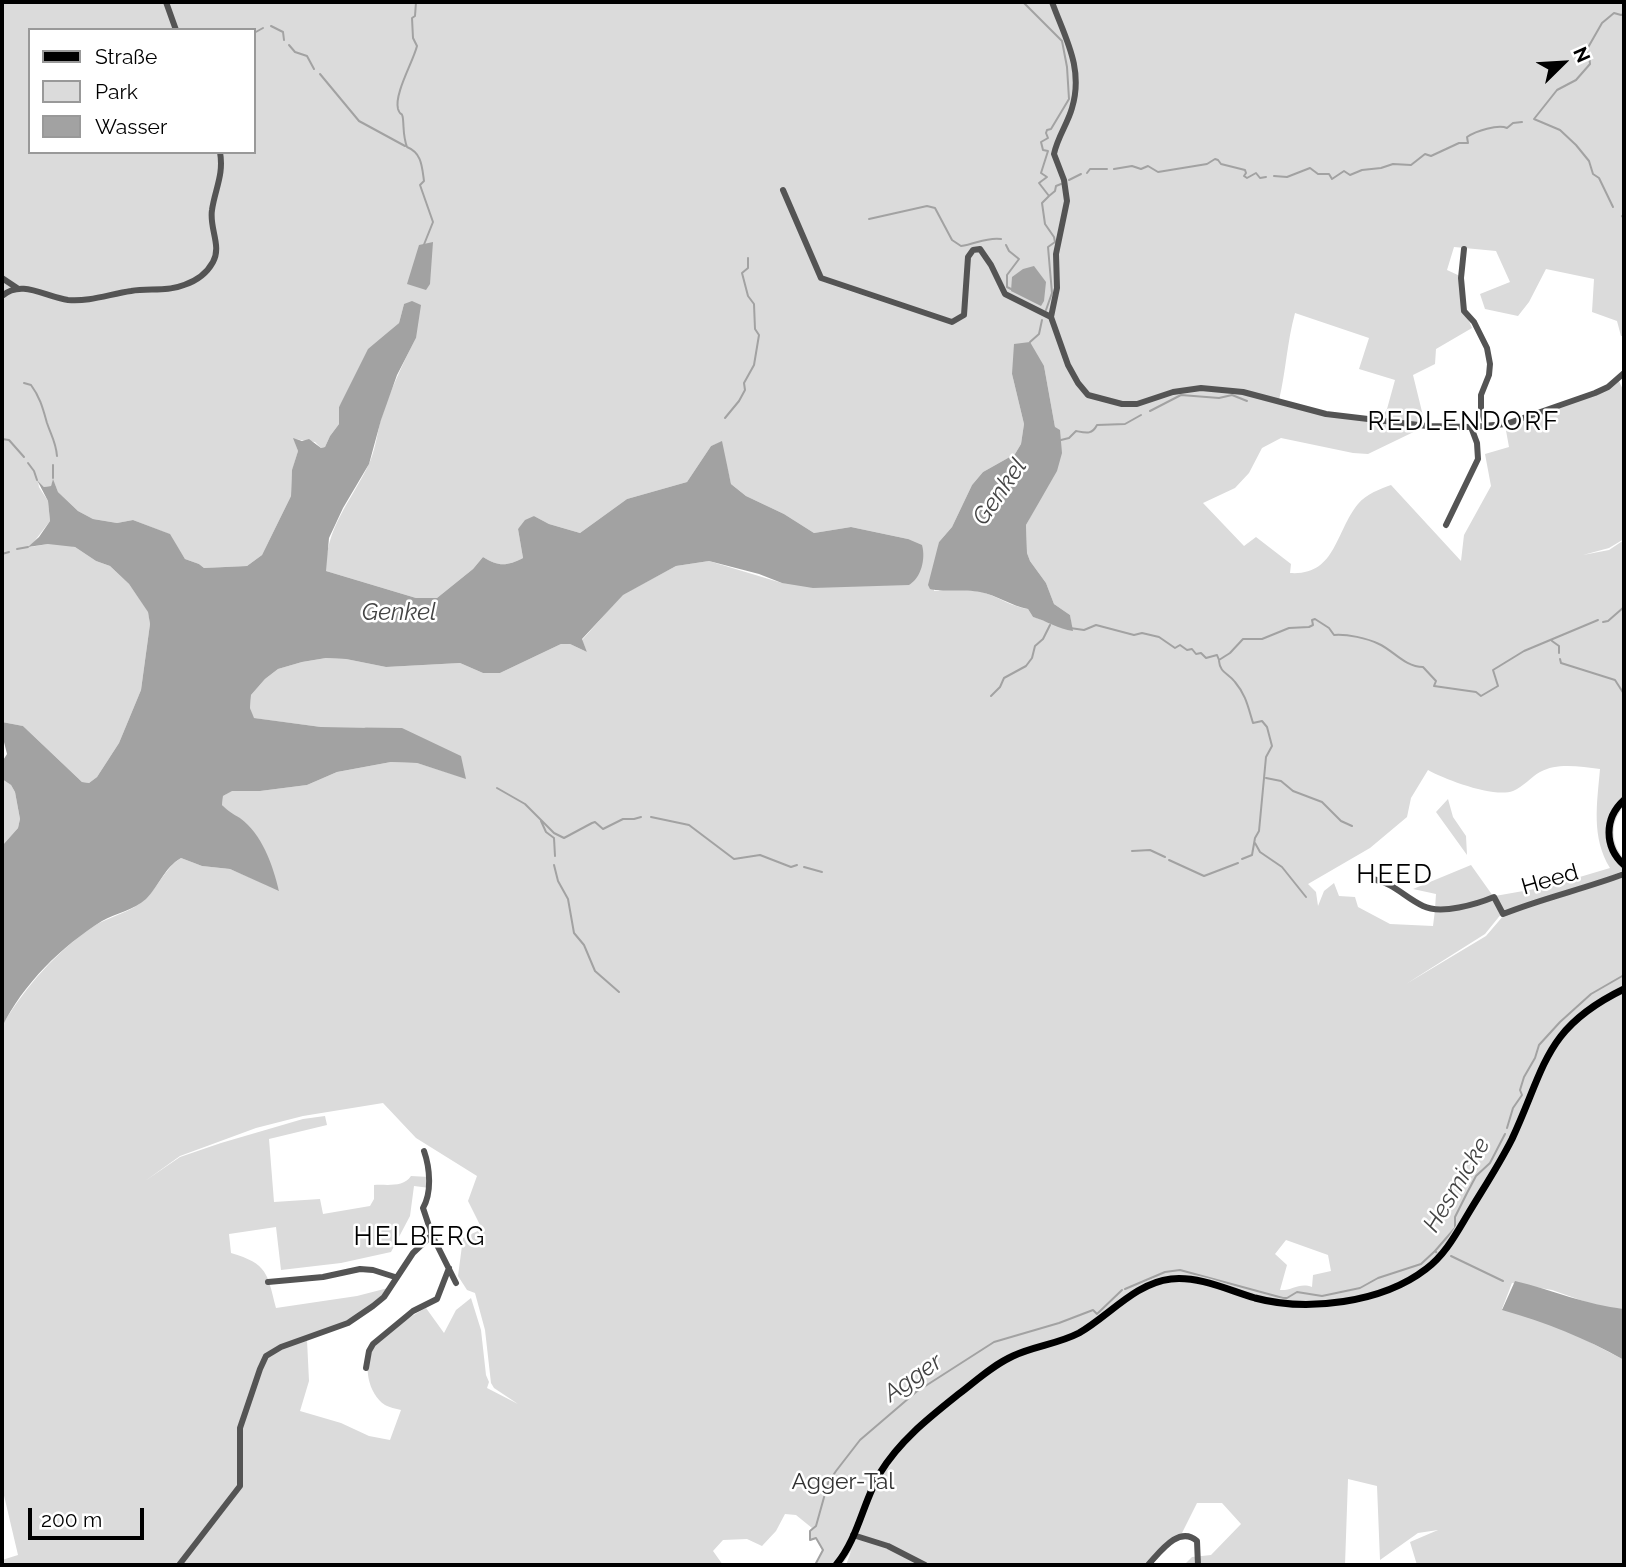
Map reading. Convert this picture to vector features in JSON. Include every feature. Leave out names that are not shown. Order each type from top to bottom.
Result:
[{"type":"main road","points":[[1624,800],[1614,812],[1608,831],[1612,849],[1624,865]]},
{"type":"main road","points":[[836,1565],[853,1535],[873,1486],[890,1458],[908,1437],[996,1365],[1026,1350],[1077,1334],[1149,1286],[1166,1280],[1188,1279],[1270,1301],[1299,1305],[1319,1304],[1381,1292],[1422,1272],[1434,1263],[1448,1246],[1496,1168],[1555,1042],[1576,1019],[1624,989]]},
{"type":"street","points":[[166,2],[175,28]]},
{"type":"street","points":[[1052,2],[1070,43],[1076,73],[1076,90],[1072,111],[1054,154],[1064,180],[1068,201],[1056,254],[1057,288],[1051,317],[1068,365],[1077,383],[1088,395],[1122,404],[1137,404],[1173,392],[1201,388],[1244,392],[1326,414],[1427,426],[1471,427],[1506,424],[1595,393],[1608,387],[1624,373]]},
{"type":"street","points":[[2,278],[19,288],[68,300],[131,291],[170,289],[199,278],[207,271],[216,254],[212,209],[219,187],[220,154]]},
{"type":"street","points":[[783,190],[821,278],[952,322],[964,315],[968,257],[973,250],[979,249],[991,265],[1005,294],[1051,317]]},
{"type":"street","points":[[1464,249],[1461,278],[1464,311],[1474,322],[1488,348],[1489,374],[1480,395],[1486,426]]},
{"type":"street","points":[[2,296],[19,288]]},
{"type":"street","points":[[1446,524],[1478,459],[1477,443],[1471,427]]},
{"type":"street","name":"Heed","points":[[1373,879],[1384,881],[1422,906],[1435,909],[1472,906],[1494,897],[1503,914],[1624,874]]},
{"type":"street","points":[[424,1151],[428,1170],[428,1199],[423,1208],[432,1235],[456,1283]]},
{"type":"street","points":[[179,1565],[240,1486],[240,1428],[266,1356],[281,1347],[348,1323],[384,1297],[413,1253],[432,1235]]},
{"type":"street","points":[[366,1368],[373,1345],[413,1311],[437,1299],[449,1268]]},
{"type":"street","points":[[268,1282],[323,1277],[360,1269],[373,1270],[395,1278]]},
{"type":"street","points":[[853,1535],[888,1546],[925,1565]]},
{"type":"street","points":[[1148,1565],[1180,1536],[1192,1537],[1197,1541],[1198,1565]]},
{"type":"green space","name":"Agger-Tal","points":[[2,2],[1624,2],[1624,336],[1621,336],[1617,321],[1592,312],[1594,279],[1546,269],[1529,302],[1518,316],[1485,309],[1480,294],[1510,282],[1496,251],[1454,247],[1447,270],[1460,276],[1466,314],[1472,328],[1436,349],[1435,364],[1413,375],[1425,424],[1380,420],[1387,409],[1395,380],[1359,369],[1369,338],[1295,313],[1279,400],[1326,415],[1426,426],[1368,454],[1281,438],[1262,448],[1249,473],[1235,488],[1203,503],[1244,546],[1256,537],[1291,564],[1290,573],[1305,572],[1326,560],[1361,500],[1391,485],[1461,561],[1464,535],[1491,486],[1485,454],[1509,447],[1505,425],[1619,381],[1624,392],[1624,539],[1609,548],[1583,555],[1609,550],[1624,540],[1624,798],[1606,821],[1610,847],[1624,870],[1595,884],[1503,912],[1495,896],[1546,887],[1610,868],[1598,832],[1600,769],[1554,767],[1540,772],[1517,789],[1505,793],[1470,787],[1428,770],[1411,798],[1407,817],[1370,848],[1308,884],[1316,892],[1318,906],[1324,891],[1334,883],[1339,896],[1355,897],[1358,907],[1390,924],[1433,926],[1435,910],[1494,898],[1502,913],[1485,934],[1406,984],[1486,936],[1504,915],[1624,877],[1624,1309],[1600,1307],[1552,1290],[1512,1283],[1502,1309],[1547,1323],[1624,1360],[1624,1565],[1417,1565],[1410,1542],[1438,1530],[1418,1533],[1380,1560],[1377,1486],[1348,1479],[1345,1565],[1184,1565],[1192,1557],[1211,1555],[1241,1524],[1222,1503],[1197,1503],[1182,1533],[1147,1565],[846,1565],[874,1487],[893,1462],[891,1460],[871,1486],[845,1549],[832,1565],[815,1565],[822,1550],[816,1539],[810,1541],[812,1528],[796,1515],[785,1514],[776,1531],[762,1546],[747,1539],[723,1540],[713,1551],[723,1565],[2,1565],[2,1560],[18,1555],[2,1487],[3,1024],[32,983],[55,958],[94,926],[141,903],[181,858],[202,866],[230,869],[279,890],[241,819],[222,805],[223,796],[231,791],[260,791],[307,785],[337,772],[391,762],[417,763],[465,778],[364,727],[321,727],[253,718],[250,708],[251,695],[265,679],[278,669],[326,658],[386,667],[460,663],[483,673],[500,673],[561,644],[570,644],[587,652],[582,640],[622,595],[676,566],[709,561],[782,583],[909,585],[908,539],[851,527],[814,533],[784,514],[746,496],[731,484],[721,442],[711,446],[687,482],[627,499],[580,533],[549,524],[534,516],[518,529],[523,558],[503,564],[483,557],[473,569],[437,598],[416,598],[326,571],[334,529],[370,461],[388,398],[416,338],[404,304],[399,323],[389,332],[339,407],[339,424],[325,447],[321,448],[315,442],[294,439],[298,451],[292,471],[291,496],[262,555],[247,566],[204,568],[185,559],[169,534],[133,520],[117,523],[93,519],[78,511],[58,492],[53,480],[51,486],[44,487],[38,481],[48,501],[50,521],[30,547],[65,544],[110,566],[129,584],[148,611],[150,624],[141,690],[119,743],[97,777],[89,783],[82,782],[23,726],[2,722]],"holes":[[[1044,366],[1055,427],[1036,506],[1026,525],[1027,553],[1046,583],[1054,604],[1070,615],[1072,629],[1033,617],[1028,609],[979,591],[934,591],[939,542],[952,527],[972,485],[983,472],[1015,454],[1021,444],[1024,424],[1012,374]],[[383,1103],[416,1138],[477,1176],[468,1201],[482,1229],[463,1238],[458,1276],[467,1290],[475,1293],[485,1330],[491,1383],[494,1388],[518,1404],[487,1388],[489,1382],[481,1330],[471,1298],[456,1310],[444,1333],[426,1308],[389,1332],[376,1343],[369,1356],[369,1379],[375,1394],[385,1405],[401,1410],[390,1440],[369,1436],[341,1423],[300,1411],[309,1381],[307,1340],[363,1312],[388,1288],[357,1296],[276,1308],[268,1278],[252,1261],[231,1253],[229,1234],[276,1227],[281,1270],[341,1263],[391,1252],[410,1216],[414,1186],[430,1188],[429,1177],[411,1176],[399,1184],[374,1185],[374,1199],[370,1206],[323,1214],[320,1199],[274,1202],[269,1139],[327,1125],[325,1116],[303,1119],[180,1157],[145,1181],[180,1156],[256,1128],[303,1116]],[[1286,1240],[1328,1255],[1331,1271],[1313,1275],[1312,1287],[1280,1290],[1287,1265],[1275,1254]]]},
{"type":"green space","points":[[2,779],[11,785],[15,792],[20,819],[18,828],[2,846]]},
{"type":"green space","points":[[1448,799],[1453,817],[1466,836],[1467,855],[1436,812]]},
{"type":"green space","points":[[1471,865],[1493,896],[1471,905],[1435,909],[1436,894],[1413,889]]},
{"type":"water","points":[[433,242],[430,284],[426,290],[407,284],[419,245]]},
{"type":"water","points":[[1034,266],[1046,282],[1041,306],[1011,291],[1012,277],[1023,269]]},
{"type":"water","points":[[412,301],[421,305],[416,338],[397,375],[369,464],[329,538],[326,571],[416,598],[437,598],[473,569],[483,557],[503,564],[523,558],[518,529],[525,520],[534,516],[549,524],[580,533],[627,499],[687,482],[711,446],[722,441],[731,484],[746,496],[784,514],[814,533],[851,527],[908,539],[922,545],[922,568],[909,585],[813,588],[782,583],[709,561],[676,566],[623,595],[582,639],[587,652],[570,644],[561,644],[500,673],[483,673],[460,663],[386,667],[326,658],[278,669],[251,695],[250,708],[254,718],[321,727],[402,728],[461,756],[466,779],[417,763],[391,762],[337,772],[307,785],[260,791],[232,791],[223,796],[222,805],[255,832],[270,861],[279,891],[230,869],[202,866],[181,858],[170,867],[151,894],[141,903],[102,921],[58,954],[32,981],[2,1027],[2,846],[18,828],[20,819],[15,792],[11,785],[2,779],[2,762],[7,754],[2,722],[23,726],[82,782],[89,783],[97,777],[119,743],[141,690],[150,624],[148,612],[129,584],[110,566],[96,561],[75,547],[48,544],[28,547],[50,521],[48,501],[37,480],[44,487],[51,486],[53,479],[58,492],[78,511],[93,519],[117,523],[133,520],[170,534],[185,559],[204,568],[247,566],[262,555],[291,496],[292,470],[298,451],[293,438],[302,441],[309,439],[321,448],[325,447],[339,424],[339,407],[368,349],[399,323],[404,304]]},
{"type":"water","points":[[1030,342],[1044,366],[1055,427],[1060,430],[1062,453],[1057,471],[1026,525],[1027,553],[1046,583],[1054,604],[1070,615],[1073,631],[1033,617],[1028,609],[986,593],[934,590],[928,585],[939,542],[952,527],[972,485],[983,472],[1015,454],[1021,444],[1024,424],[1012,374],[1014,344]]},
{"type":"water","points":[[1515,1281],[1583,1301],[1624,1309],[1624,1360],[1564,1331],[1502,1310]]},
{"type":"waterway","points":[[416,2],[415,16],[412,18],[413,38],[417,46],[401,87],[398,109],[403,116],[407,147],[416,153],[420,161],[424,181],[420,185],[433,222],[423,247]]},
{"type":"waterway","name":"Genkel","points":[[1023,2],[1062,41],[1067,67],[1069,99],[1051,129],[1047,130],[1048,138],[1041,142],[1043,150],[1048,151],[1041,173],[1047,177],[1039,183],[1049,196],[1042,203],[1045,224],[1055,242],[1048,247],[1052,293],[1046,310]]},
{"type":"waterway","points":[[1613,207],[1599,178],[1593,174],[1589,161],[1576,145],[1560,130],[1534,119],[1557,90],[1576,80],[1590,64],[1586,51],[1602,23],[1614,13],[1624,14]]},
{"type":"waterway","points":[[271,26],[283,32],[284,40]]},
{"type":"waterway","points":[[256,32],[263,28]]},
{"type":"waterway","points":[[289,45],[295,52],[307,56],[314,69]]},
{"type":"waterway","points":[[320,74],[359,121],[405,146]]},
{"type":"waterway","points":[[1274,176],[1287,177],[1310,168],[1318,174],[1329,174],[1332,179],[1344,171],[1350,175],[1393,164],[1411,165],[1425,154],[1431,156],[1459,143],[1468,143],[1467,137],[1476,132],[1507,128],[1513,123],[1522,122]]},
{"type":"waterway","points":[[1114,169],[1132,166],[1141,169],[1148,166],[1158,172],[1207,164],[1215,159],[1221,164],[1245,170],[1244,176],[1247,178],[1256,173],[1260,178],[1266,177]]},
{"type":"waterway","points":[[1087,173],[1090,169],[1107,169]]},
{"type":"waterway","points":[[1069,180],[1081,174]]},
{"type":"waterway","points":[[1049,196],[1056,186],[1061,184]]},
{"type":"waterway","points":[[869,219],[927,206],[935,208],[952,240],[961,246],[1001,239]]},
{"type":"waterway","points":[[1006,245],[1019,259],[1007,275],[1007,287],[1011,289]]},
{"type":"waterway","points":[[725,418],[745,390],[744,383],[754,365],[759,335],[755,329],[754,304],[748,296],[742,273],[748,268],[748,258]]},
{"type":"waterway","name":"Genkel","points":[[1030,342],[1039,334],[1042,320]]},
{"type":"waterway","points":[[24,383],[31,385],[39,399],[57,456]]},
{"type":"waterway","points":[[1150,411],[1181,395],[1219,398],[1232,395],[1247,401]]},
{"type":"waterway","points":[[1061,440],[1069,438],[1076,431],[1088,432],[1097,425],[1125,424],[1141,415]]},
{"type":"waterway","points":[[2,439],[9,440],[24,457]]},
{"type":"waterway","points":[[28,463],[37,480]]},
{"type":"waterway","points":[[53,465],[53,478]]},
{"type":"waterway","points":[[17,549],[28,547]]},
{"type":"waterway","points":[[2,554],[9,552]]},
{"type":"waterway","points":[[1603,622],[1624,607]]},
{"type":"waterway","points":[[1070,628],[1084,630],[1096,625],[1134,635],[1142,633],[1159,637],[1175,648],[1180,645],[1187,650],[1192,649],[1206,658],[1217,655],[1219,660],[1243,639],[1262,639],[1289,628],[1309,627],[1315,619],[1329,628],[1334,635],[1363,638],[1384,647],[1405,662],[1423,667],[1436,681],[1434,686],[1476,692],[1481,696],[1498,686],[1493,670],[1524,651],[1598,620]]},
{"type":"waterway","points":[[991,696],[1004,678],[1026,666],[1032,658],[1035,646],[1043,639],[1050,625]]},
{"type":"waterway","points":[[1552,641],[1559,646],[1559,653]]},
{"type":"waterway","points":[[1560,659],[1561,663],[1615,680],[1624,694]]},
{"type":"waterway","points":[[1219,661],[1223,671],[1242,692],[1253,723],[1262,721],[1267,727],[1272,746],[1266,757],[1259,831],[1252,855],[1242,859]]},
{"type":"waterway","points":[[1266,778],[1281,781],[1293,791],[1322,802],[1341,821],[1352,826]]},
{"type":"waterway","points":[[497,788],[525,804],[554,833],[564,838],[595,822],[603,829],[623,819],[641,817]]},
{"type":"waterway","points":[[651,817],[689,825],[734,859],[760,855],[791,867],[797,865]]},
{"type":"waterway","points":[[541,821],[546,832],[554,838],[555,856]]},
{"type":"waterway","points":[[1255,843],[1260,852],[1282,867],[1306,897]]},
{"type":"waterway","points":[[1132,851],[1150,850],[1165,857]]},
{"type":"waterway","points":[[1169,860],[1204,876],[1238,863]]},
{"type":"waterway","points":[[554,865],[558,881],[568,899],[574,933],[584,945],[595,971],[619,992]]},
{"type":"waterway","points":[[804,867],[822,872]]},
{"type":"waterway","name":"Hesmicke","points":[[1507,1128],[1513,1108],[1522,1095],[1520,1090],[1524,1077],[1539,1045],[1591,994],[1624,975]]},
{"type":"waterway","name":"Hesmicke","points":[[1435,1251],[1455,1228],[1455,1217],[1476,1176],[1490,1163],[1505,1134]]},
{"type":"waterway","name":"Agger","points":[[1125,1289],[1165,1272],[1180,1270],[1283,1298],[1297,1292],[1322,1296],[1360,1288],[1378,1278],[1421,1264],[1435,1251],[1437,1253]]},
{"type":"waterway","name":"Agger","points":[[1451,1256],[1503,1281]]},
{"type":"waterway","name":"Agger","points":[[815,1565],[823,1550],[816,1538],[810,1540],[810,1531],[816,1526],[828,1483],[860,1440],[916,1392],[994,1342],[1093,1310],[1097,1314],[1122,1290]]},
{"type":"district","name":"REDLENDORF","points":[[1464,422]]},
{"type":"district","name":"HEED","points":[[1395,875]]},
{"type":"district","name":"HELBERG","points":[[420,1237]]}]
